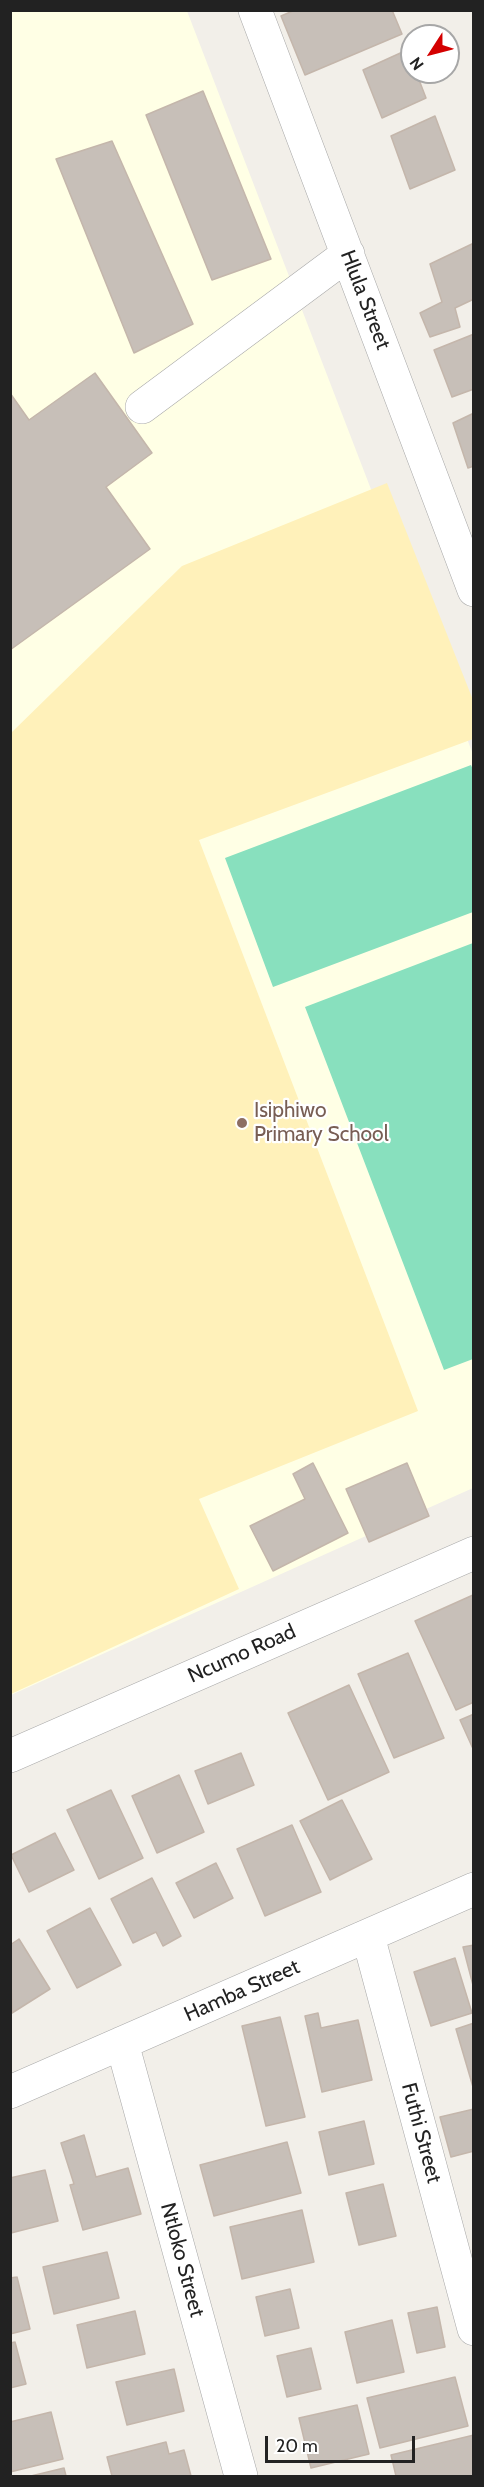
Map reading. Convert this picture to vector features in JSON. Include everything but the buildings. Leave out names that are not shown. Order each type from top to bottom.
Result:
[{"type":"street","name":"Hlula Street","points":[[255,10],[474,590]]},
{"type":"street","points":[[142,407],[348,254]]},
{"type":"street","name":"Ncumo Road","points":[[10,1756],[474,1553]]},
{"type":"street","name":"Hamba Street","points":[[10,2092],[474,1889]]},
{"type":"street","name":"Futhi Street","points":[[368,1936],[474,2329]]},
{"type":"street","name":"Ntloko Street","points":[[122,2043],[241,2476]]},
{"type":"shaded area","name":"Isiphiwo Primary School","points":[[10,11],[187,11],[474,757],[473,1488],[11,1695]]},
{"type":"sand","points":[[387,483],[473,700],[473,739],[199,840],[418,1411],[199,1499],[239,1589],[11,1694],[11,733],[182,566]]},
{"type":"green space","points":[[471,765],[474,772],[473,912],[273,987],[225,858]]},
{"type":"green space","points":[[473,943],[473,1359],[444,1370],[305,1007]]},
{"type":"place","name":"Isiphiwo Primary School","points":[[242,1123]]}]
